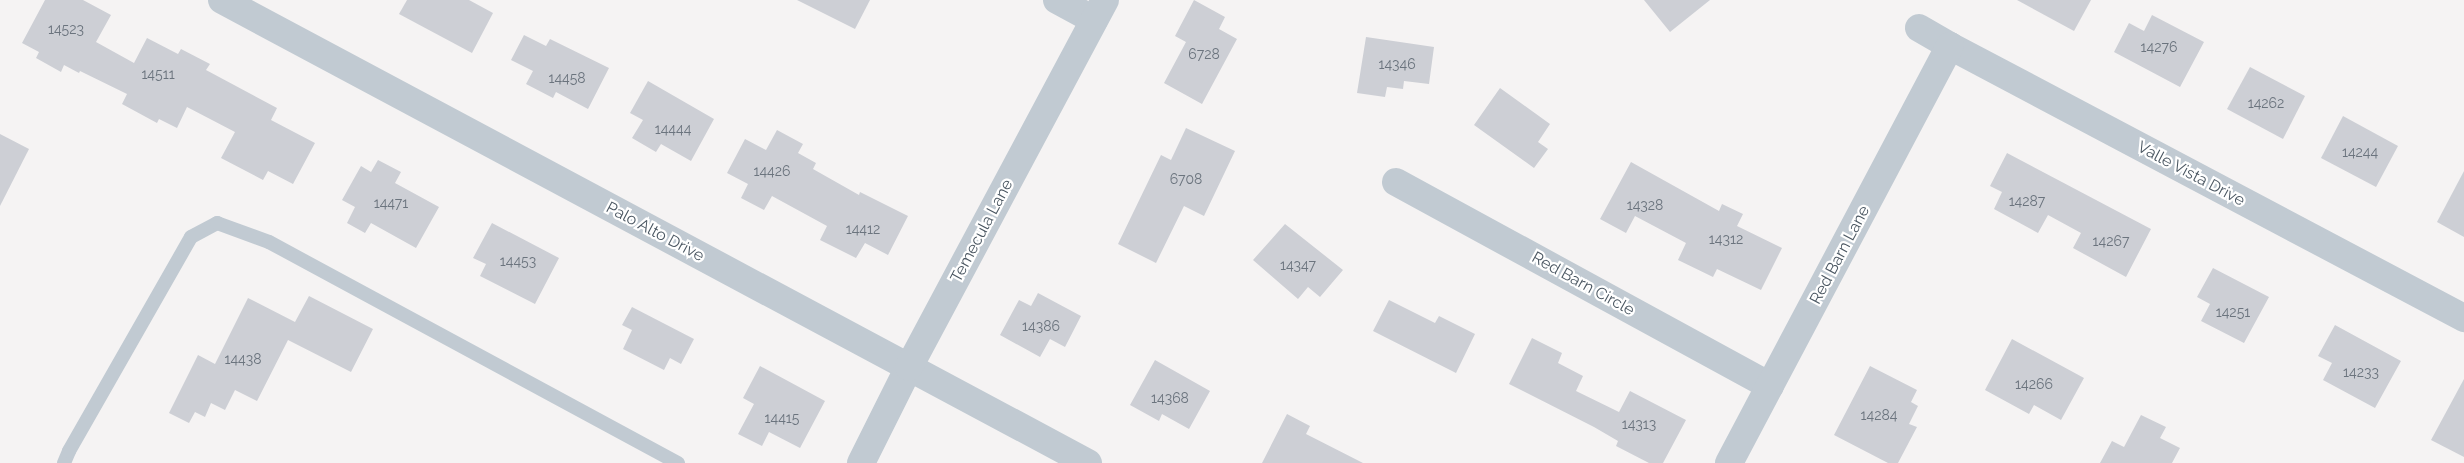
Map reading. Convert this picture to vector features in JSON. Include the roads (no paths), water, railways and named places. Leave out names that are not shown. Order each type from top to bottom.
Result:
[{"type":"street","name":"Palo Alto Drive","points":[[222,0],[1088,463]]},
{"type":"street","points":[[1058,0],[1100,10]]},
{"type":"street","name":"Temecula Lane","points":[[861,463],[909,367],[1100,10]]},
{"type":"street","name":"Valle Vista Drive","points":[[1919,28],[2464,318]]},
{"type":"street","name":"Red Barn Lane","points":[[1729,463],[1950,46]]},
{"type":"street","name":"Red Barn Circle","points":[[1396,182],[1770,386]]},
{"type":"lane","points":[[64,463],[191,237],[218,223],[269,242],[678,463]]}]
